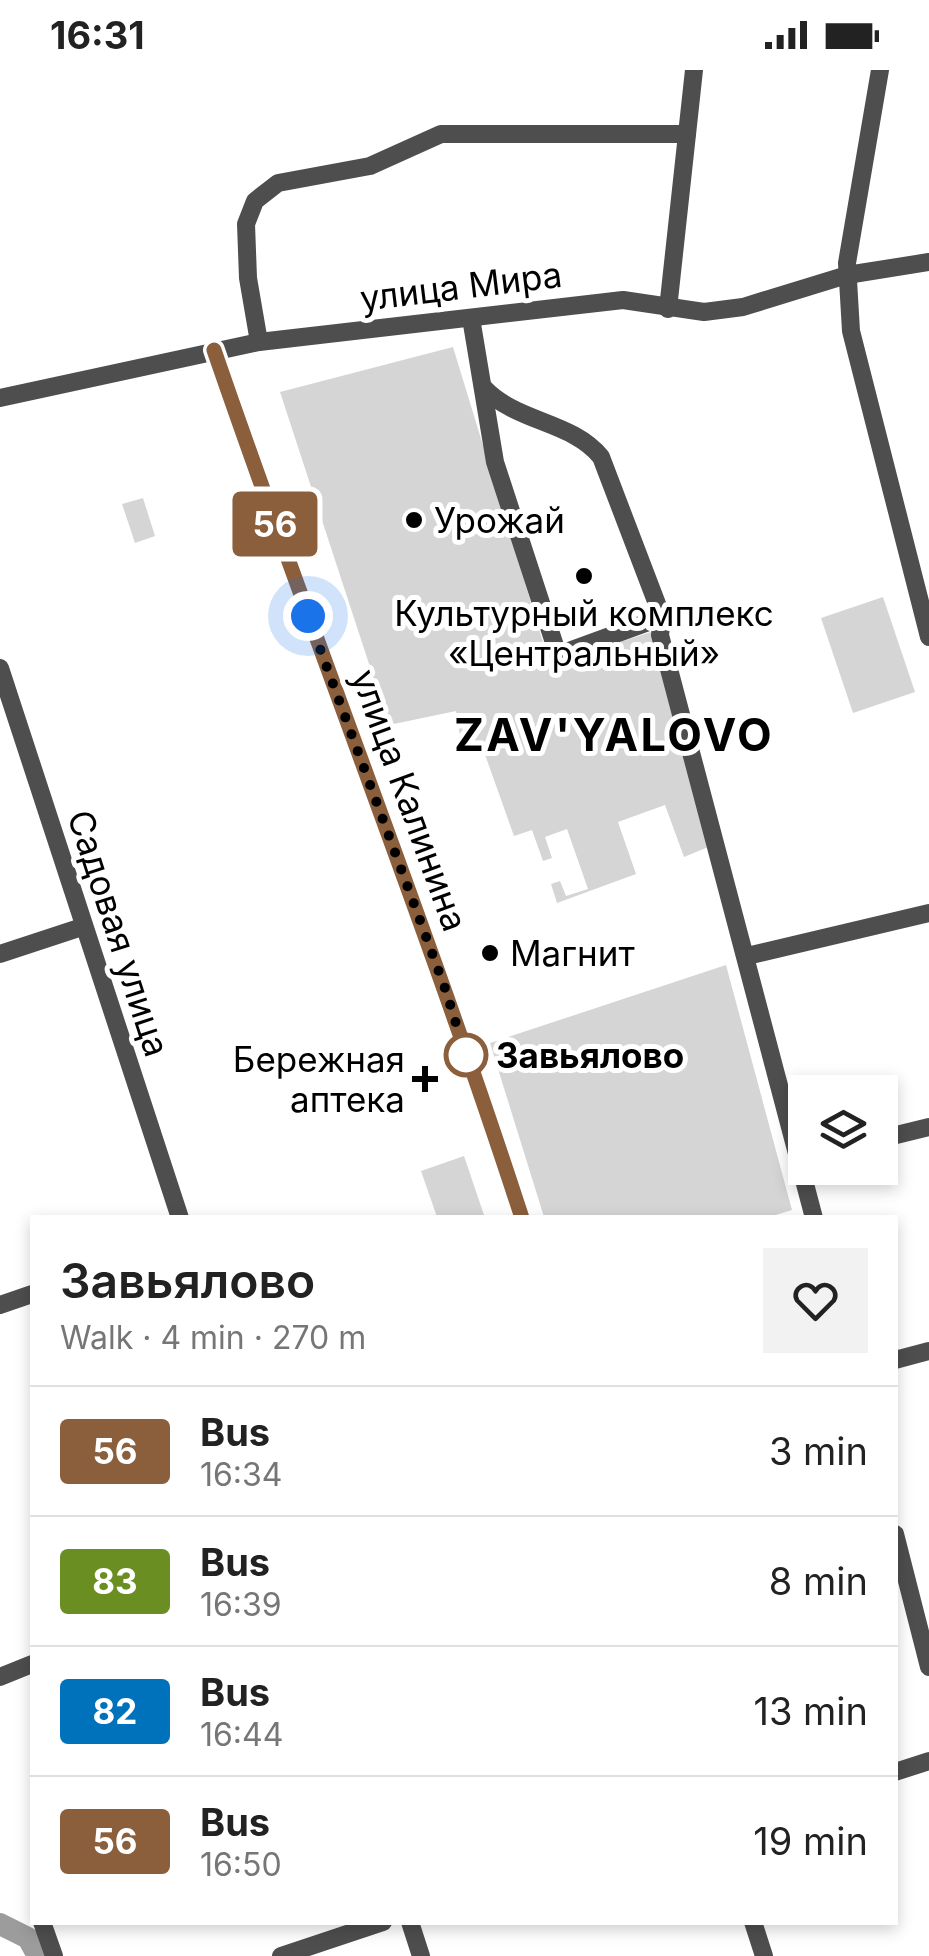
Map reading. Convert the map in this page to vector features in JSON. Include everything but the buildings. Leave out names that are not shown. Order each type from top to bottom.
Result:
[{"type":"street","points":[[668,309],[694,70]]},
{"type":"street","points":[[880,70],[847,275],[851,331],[922,574],[929,638]]},
{"type":"street","points":[[259,342],[248,278],[246,224],[255,201],[278,183],[370,166],[441,134],[687,134]]},
{"type":"street","name":"улица Мира","points":[[0,398],[259,342],[623,300],[704,312],[743,307],[847,275],[929,262]]},
{"type":"street","points":[[471,318],[495,462],[558,654],[662,617]]},
{"type":"street","name":"улица Калинина","points":[[214,350],[386,836],[446,991],[521,1215]]},
{"type":"street","points":[[484,388],[518,414],[582,438],[601,458],[662,617],[660,635],[788,1108]]},
{"type":"street","name":"Садовая улица","points":[[0,668],[179,1215]]},
{"type":"street","points":[[746,956],[929,913]]},
{"type":"street","points":[[0,954],[82,926]]},
{"type":"street","points":[[898,1135],[929,1127]]},
{"type":"street","points":[[807,1185],[813,1215]]},
{"type":"street","points":[[1,1302],[30,1295]]},
{"type":"street","points":[[898,1359],[929,1351]]},
{"type":"street","points":[[898,1546],[929,1668]]},
{"type":"street","points":[[0,1677],[30,1665]]},
{"type":"street","points":[[898,1771],[929,1760]]},
{"type":"street","points":[[43,1925],[54,1956]]},
{"type":"street","points":[[281,1956],[374,1925]]},
{"type":"street","points":[[411,1925],[421,1956]]},
{"type":"street","points":[[754,1925],[764,1956]]},
{"type":"shaded area","name":"Урожай","points":[[453,347],[550,665],[654,631],[713,845],[684,857],[665,805],[618,822],[636,874],[557,903],[551,884],[560,881],[566,896],[588,889],[567,829],[545,837],[552,858],[543,861],[532,830],[514,836],[483,749],[463,755],[456,711],[389,725],[280,392]]},
{"type":"shaded area","points":[[143,498],[155,536],[135,543],[122,504]]},
{"type":"shaded area","points":[[883,597],[915,692],[853,713],[821,618]]},
{"type":"shaded area","points":[[726,965],[792,1210],[776,1215],[543,1215],[490,1043]]},
{"type":"shaded area","points":[[464,1156],[484,1215],[436,1215],[421,1171]]},
{"type":"waterway","points":[[0,1924],[28,1938],[38,1956]]},
{"type":"bus line","name":"56","points":[[214,350],[386,836],[446,991],[521,1215]]},
{"type":"place","name":"Урожай","points":[[414,520]]},
{"type":"place","name":"Культурный комплекс «Центральный»","points":[[584,576]]},
{"type":"place","name":"Магнит","points":[[490,953]]},
{"type":"place","name":"Завьялово","points":[[466,1055]]},
{"type":"place","name":"Бережная аптека","points":[[425,1079]]},
{"type":"district","name":"ZAV'YALOVO","points":[[614,734]]},
{"type":"route","points":[[308,616],[446,991],[469,1066],[466,1055]]}]
